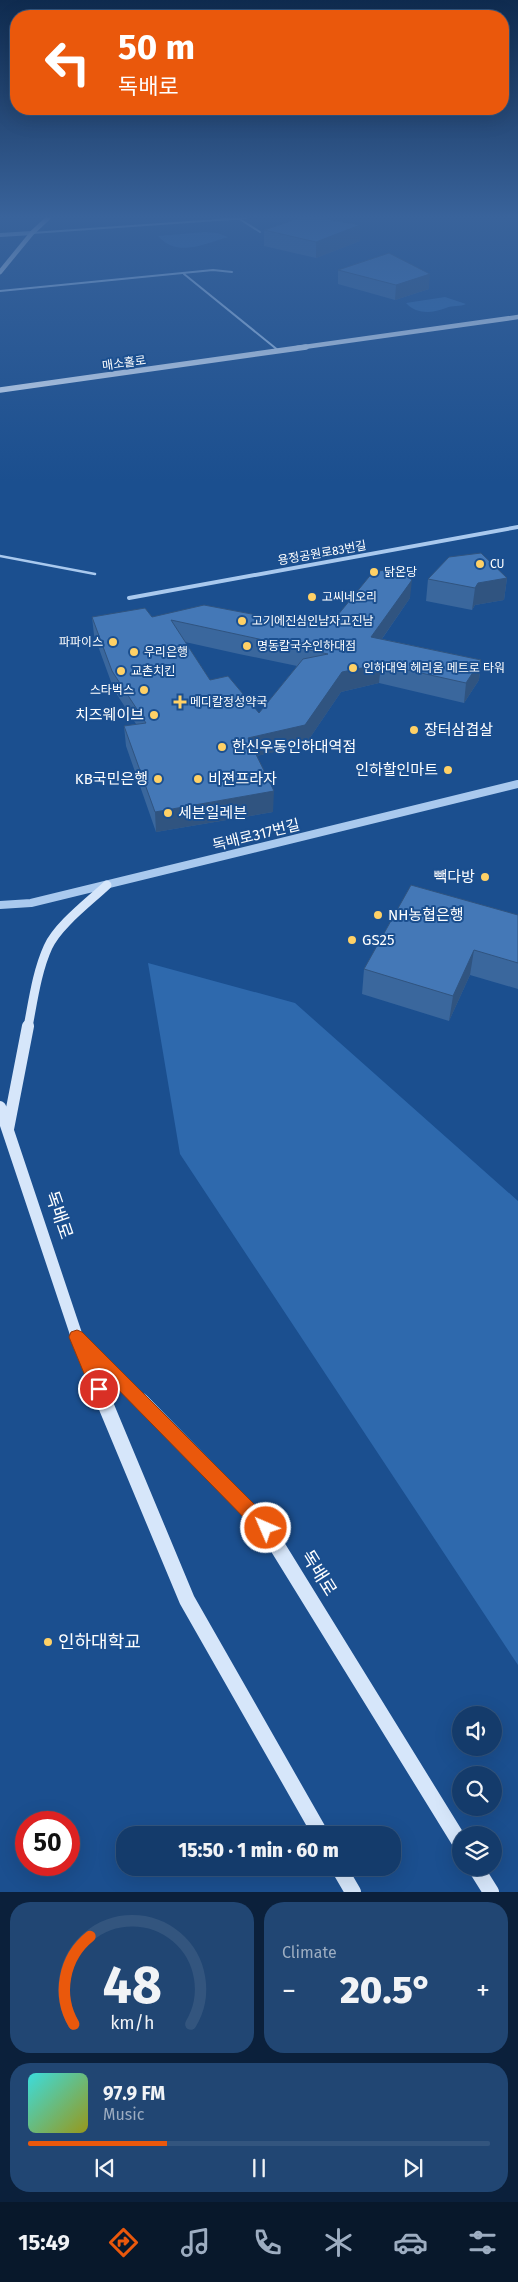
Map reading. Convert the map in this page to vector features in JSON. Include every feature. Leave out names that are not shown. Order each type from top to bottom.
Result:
[{"type":"main road","name":"매소홀로","points":[[0,390],[518,317]]},
{"type":"main road","points":[[0,383],[30,386]]},
{"type":"main road","points":[[0,395],[30,386]]},
{"type":"main road","points":[[8,1130],[36,986],[48,946],[68,921],[107,885]]},
{"type":"main road","name":"독배로","points":[[0,1107],[77,1337],[187,1600],[315,1826]]},
{"type":"main road","name":"독배로","points":[[77,1337],[266,1528],[452,1829]]},
{"type":"main road","points":[[344,1876],[353,1892]]},
{"type":"main road","points":[[481,1876],[491,1892]]},
{"type":"street","name":"용정공원로83번길","points":[[129,598],[518,527]]},
{"type":"street","name":"독배로317번길","points":[[0,905],[31,903],[518,784]]},
{"type":"lane","points":[[224,306],[279,351]]},
{"type":"lane","points":[[0,556],[95,574]]},
{"type":"shaded area","points":[[409,306],[453,306],[425,312]]},
{"type":"shaded area","points":[[148,963],[295,1003],[518,1201],[518,1665],[180,1154]]},
{"type":"building","points":[[481,553],[507,578],[478,583],[475,588],[428,579],[449,557]]},
{"type":"building","points":[[396,568],[412,580],[371,637],[481,660],[466,683],[381,664],[342,672],[305,725],[248,738],[274,791],[155,812],[124,726],[146,723],[112,671],[92,617],[145,608],[152,617],[204,605],[299,623],[337,616],[373,572]],"holes":[[[171,620],[328,654],[303,659],[259,713],[228,676],[210,680]]]},
{"type":"building","points":[[411,885],[518,915],[518,963],[474,950],[453,996],[364,969]]},
{"type":"place","name":"CU","points":[[480,564]]},
{"type":"place","name":"닭온당","points":[[374,572]]},
{"type":"place","name":"고씨네오리","points":[[312,597]]},
{"type":"place","name":"고기에진심인남자고진남","points":[[242,621]]},
{"type":"place","name":"파파이스","points":[[113,642]]},
{"type":"place","name":"명동칼국수인하대점","points":[[247,646]]},
{"type":"place","name":"우리은행","points":[[134,652]]},
{"type":"place","name":"인하대역 헤리움 메트로 타워","points":[[353,668]]},
{"type":"place","name":"교촌치킨","points":[[121,671]]},
{"type":"place","name":"스타벅스","points":[[144,690]]},
{"type":"place","name":"메디칼정성약국","points":[[180,702]]},
{"type":"place","name":"치즈웨이브","points":[[154,715]]},
{"type":"place","name":"장터삼겹살","points":[[414,730]]},
{"type":"place","name":"한신우동인하대역점","points":[[222,747]]},
{"type":"place","name":"인하할인마트","points":[[448,770]]},
{"type":"place","name":"KB국민은행","points":[[158,779]]},
{"type":"place","name":"비젼프라자","points":[[198,779]]},
{"type":"place","name":"세븐일레븐","points":[[168,813]]},
{"type":"place","name":"빽다방","points":[[485,877]]},
{"type":"place","name":"NH농협은행","points":[[378,915]]},
{"type":"place","name":"GS25","points":[[352,940]]},
{"type":"place","name":"인하대학교","points":[[48,1642]]},
{"type":"route","points":[[99,1389],[77,1337],[266,1528]]}]
